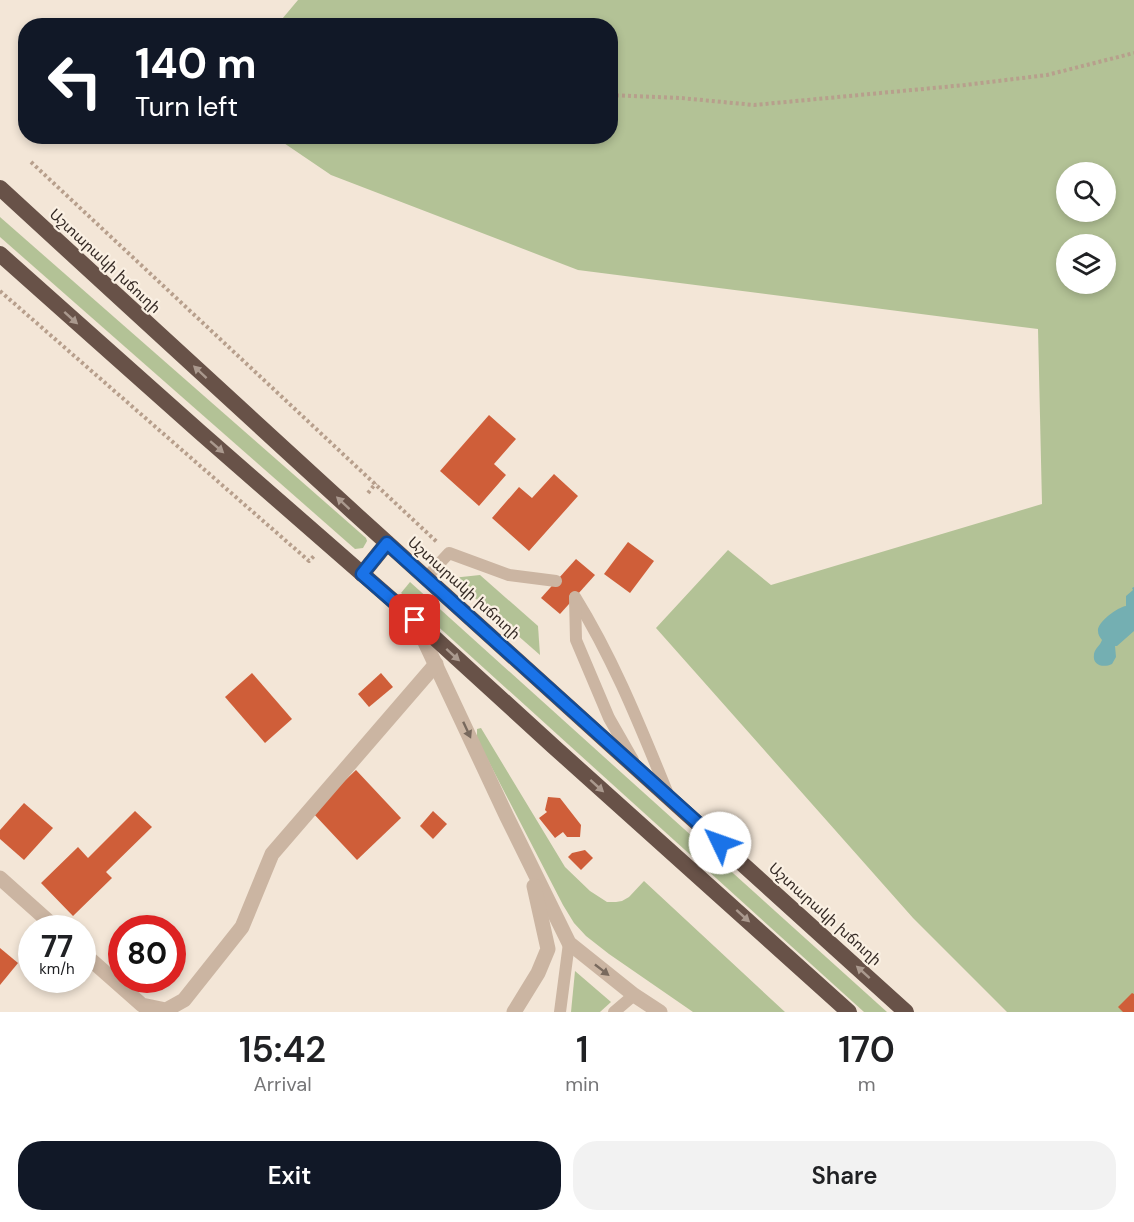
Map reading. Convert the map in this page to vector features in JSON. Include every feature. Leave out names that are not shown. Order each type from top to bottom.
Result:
[{"type":"highway","points":[[0,176],[64,248]]},
{"type":"highway","name":"Աշտարակի խճուղի","points":[[0,188],[387,543],[906,1012]]},
{"type":"highway","points":[[0,254],[415,620],[849,1012]]},
{"type":"highway","points":[[362,574],[387,543]]},
{"type":"street","points":[[415,620],[569,943],[634,995],[660,1012]]},
{"type":"street","points":[[96,965],[141,1005],[166,1010],[184,1000],[242,927],[272,854],[436,664]]},
{"type":"street","points":[[514,1012],[538,973],[548,949],[529,860]]},
{"type":"street","points":[[0,878],[41,915]]},
{"type":"lane","points":[[426,578],[449,553],[509,575],[556,581]]},
{"type":"lane","points":[[638,769],[609,718],[576,640],[575,597],[615,668],[669,796]]},
{"type":"lane","points":[[560,1012],[569,943]]},
{"type":"lane","points":[[614,1012],[634,995]]},
{"type":"path","points":[[618,95],[681,98],[754,105],[1047,75],[1134,54]]},
{"type":"path","points":[[31,162],[449,553]]},
{"type":"path","points":[[0,291],[309,561]]},
{"type":"path","points":[[368,493],[376,483]]},
{"type":"green space","points":[[298,0],[1134,0],[1134,1012],[1007,1012],[913,918],[656,628],[728,550],[771,585],[1042,504],[1038,329],[578,270],[331,175],[285,144],[618,144],[618,18],[283,18]]},
{"type":"green space","points":[[0,217],[366,538],[367,541],[363,548],[355,549],[0,237]]},
{"type":"green space","points":[[480,575],[538,626],[540,655],[452,578]]},
{"type":"green space","points":[[410,582],[887,1012],[864,1012],[401,593]]},
{"type":"green space","points":[[481,728],[565,867],[590,891],[607,902],[622,901],[644,881],[785,1012],[693,1012],[586,936],[574,923],[563,905],[477,739],[477,729]]},
{"type":"green space","points":[[575,971],[611,1002],[600,1012],[571,1012]]},
{"type":"water","points":[[1134,587],[1134,631],[1115,646],[1116,657],[1112,664],[1099,665],[1094,658],[1102,640],[1098,634],[1099,627],[1118,609],[1126,606],[1126,596]]},
{"type":"building","points":[[489,415],[516,439],[494,464],[506,475],[479,506],[440,471]]},
{"type":"building","points":[[554,474],[578,496],[529,551],[492,518],[519,487],[532,498]]},
{"type":"building","points":[[628,542],[654,561],[630,593],[604,574]]},
{"type":"building","points":[[576,559],[595,575],[560,614],[541,598]]},
{"type":"building","points":[[252,673],[292,719],[265,743],[225,697]]},
{"type":"building","points":[[381,673],[393,687],[369,707],[358,694]]},
{"type":"building","points":[[356,770],[401,818],[357,860],[312,812]]},
{"type":"building","points":[[548,797],[560,798],[581,825],[580,837],[567,837],[563,832],[555,838],[539,818],[547,812],[545,810]]},
{"type":"building","points":[[24,803],[53,828],[24,860],[0,839],[0,830]]},
{"type":"building","points":[[135,811],[152,827],[106,872],[112,878],[72,915],[41,883],[78,847],[88,858]]},
{"type":"building","points":[[433,811],[447,824],[433,839],[420,826]]},
{"type":"building","points":[[585,850],[593,858],[581,870],[568,857],[572,853]]},
{"type":"building","points":[[0,948],[18,963],[0,985]]},
{"type":"building","points":[[1132,993],[1134,994],[1134,1012],[1123,1012],[1118,1007]]},
{"type":"route","points":[[415,620],[362,574],[387,543],[720,843]]}]
